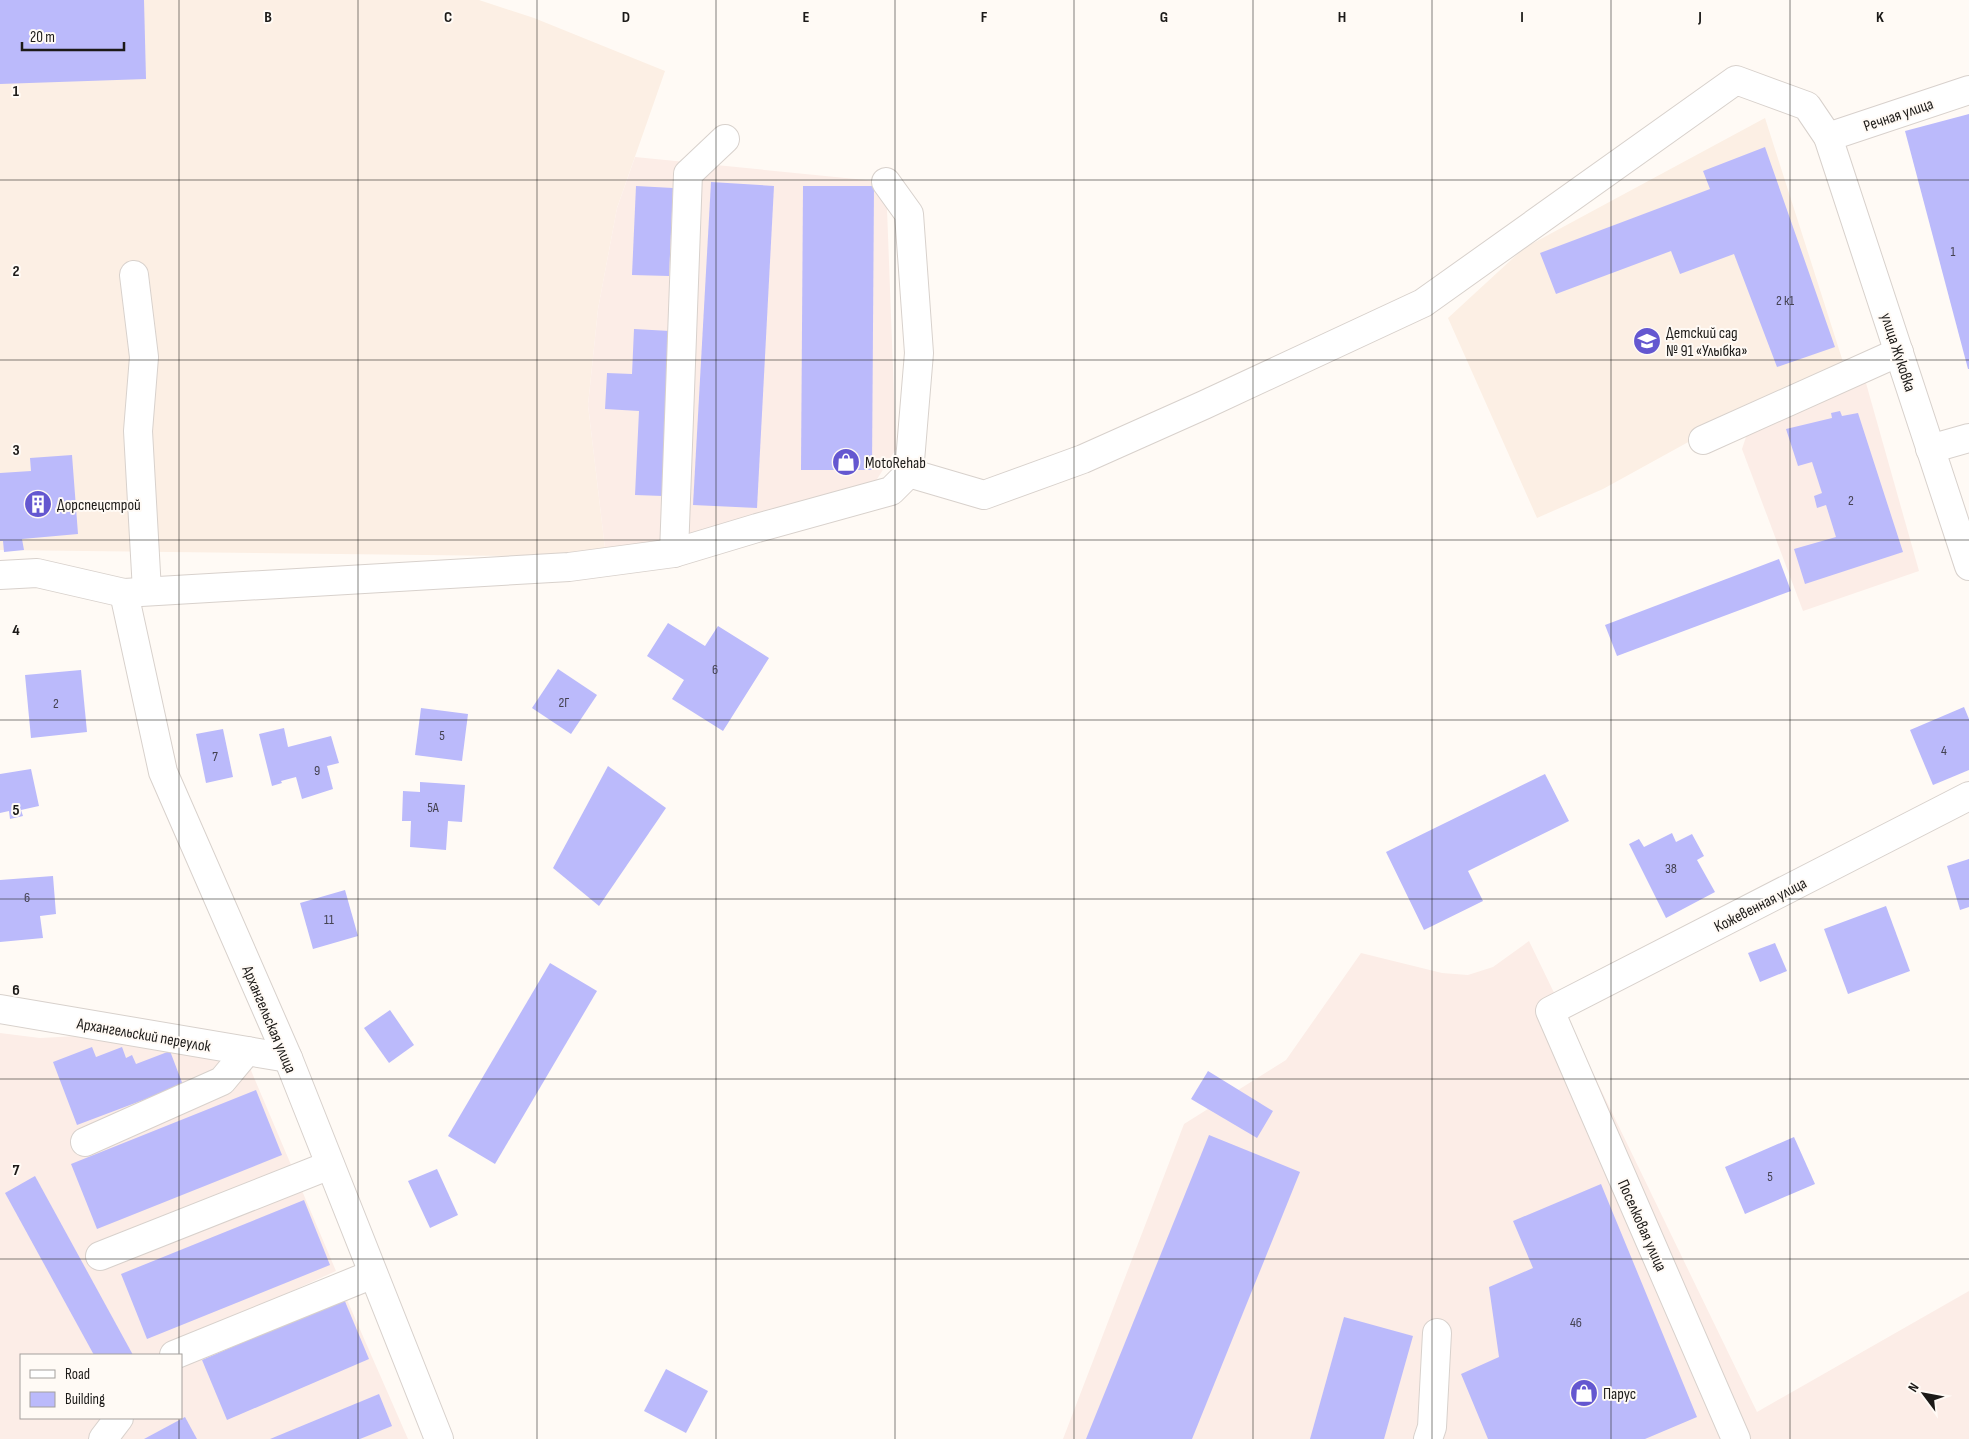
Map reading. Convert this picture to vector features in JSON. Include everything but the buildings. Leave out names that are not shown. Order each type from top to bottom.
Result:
[{"type":"street","name":"улица Жуковка","points":[[909,473],[984,495],[1083,459],[1423,303],[1736,80],[1806,106],[1828,137],[1967,556]]},
{"type":"street","name":"Речная улица","points":[[1828,137],[1969,90]]},
{"type":"street","points":[[674,553],[688,174],[725,139]]},
{"type":"street","points":[[0,575],[37,573],[135,592],[569,568],[674,553],[891,491],[909,473],[920,353],[909,214],[886,182]]},
{"type":"street","name":"Архангельская улица","points":[[134,275],[144,357],[138,431],[135,592],[163,772],[288,1058],[439,1439]]},
{"type":"street","points":[[1703,440],[1899,352]]},
{"type":"street","points":[[1930,449],[1969,438]]},
{"type":"street","name":"Кожевенная улица","points":[[1550,1011],[1969,796]]},
{"type":"street","name":"Архангельский переулок","points":[[0,1009],[288,1058]]},
{"type":"street","name":"Поселковая улица","points":[[1550,1011],[1736,1439]]},
{"type":"street","points":[[85,1142],[222,1081],[247,1051]]},
{"type":"street","points":[[100,1256],[330,1165]]},
{"type":"street","points":[[176,1354],[373,1274]]},
{"type":"street","points":[[1428,1439],[1432,1427],[1437,1333]]},
{"type":"street","points":[[103,1439],[118,1419]]},
{"type":"shaded area","points":[[0,0],[479,0],[534,18],[665,71],[617,208],[598,309],[588,405],[606,557],[0,550]]},
{"type":"shaded area","name":"Детский сад № 91 «Улыбка»","points":[[1765,118],[1844,365],[1721,424],[1603,489],[1537,518],[1448,318],[1524,248]]},
{"type":"shaded area","points":[[635,157],[886,182],[896,449],[874,484],[606,557],[588,405],[598,309],[617,208]]},
{"type":"shaded area","points":[[1864,376],[1919,571],[1803,611],[1742,449],[1751,422]]},
{"type":"shaded area","points":[[1529,941],[1757,1412],[1969,1291],[1969,1439],[1063,1439],[1184,1124],[1286,1060],[1361,953],[1442,973],[1468,975],[1493,967]]},
{"type":"shaded area","points":[[0,1033],[40,1038],[77,1036],[247,1061],[336,1271],[175,1344],[160,1354],[20,1354],[20,1419],[182,1419],[182,1364],[344,1293],[408,1439],[0,1439]]},
{"type":"place","name":"Детский сад № 91 «Улыбка»","points":[[1647,341]]},
{"type":"place","name":"MotoRehab","points":[[846,462]]},
{"type":"place","name":"Дорспецстрой","points":[[38,504]]},
{"type":"place","name":"Парус","points":[[1584,1393]]}]
